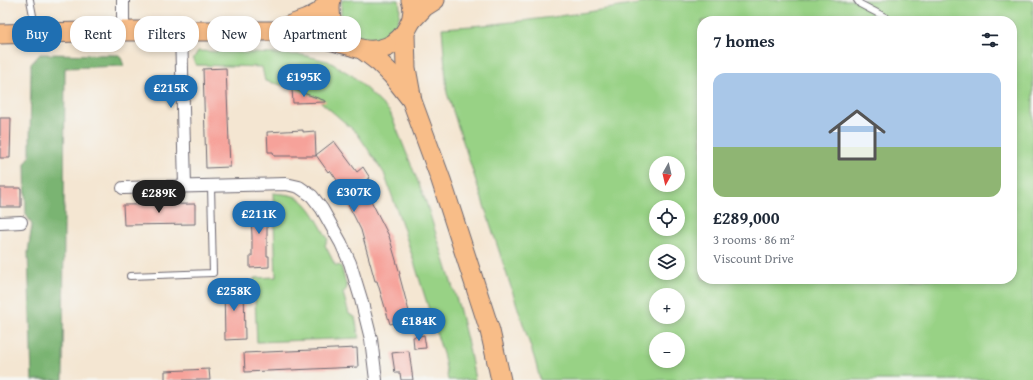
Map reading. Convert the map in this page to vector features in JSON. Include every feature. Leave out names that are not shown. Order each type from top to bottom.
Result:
[{"type":"main road","points":[[313,16],[320,12],[330,0]]},
{"type":"main road","points":[[330,0],[331,16]]},
{"type":"main road","points":[[411,0],[413,5],[408,28],[406,68],[412,101],[441,180],[490,331],[501,380]]},
{"type":"main road","points":[[361,48],[375,50],[386,48],[396,42],[424,7],[435,0]]},
{"type":"main road","points":[[199,31],[269,31]]},
{"type":"main road","points":[[0,34],[12,34]]},
{"type":"main road","points":[[361,50],[380,63],[392,75],[412,101]]},
{"type":"street","points":[[123,0],[123,16]]},
{"type":"street","points":[[182,52],[185,186]]},
{"type":"street","points":[[123,188],[286,184],[299,187],[312,196],[322,209],[341,243],[350,263],[371,339],[376,380]]},
{"type":"street","points":[[0,223],[21,222]]},
{"type":"lane","points":[[30,0],[33,16]]},
{"type":"lane","points":[[857,0],[860,4],[885,16]]},
{"type":"lane","points":[[130,276],[213,273],[211,186]]},
{"type":"green space","points":[[342,0],[399,0],[399,17],[393,30],[382,37],[370,39],[361,37],[361,16],[342,16]]},
{"type":"green space","points":[[662,0],[1033,0],[1033,380],[540,380],[535,360],[447,93],[442,28],[525,21]]},
{"type":"green space","points":[[199,51],[302,55],[328,61],[353,76],[390,112],[426,202],[459,307],[475,380],[448,380],[444,357],[403,227],[384,173],[357,133],[314,96],[294,88],[265,81],[262,67],[196,65],[193,59]]},
{"type":"green space","points":[[40,54],[120,55],[124,66],[65,68],[63,380],[32,380],[28,252],[32,225],[26,214],[25,164],[30,156],[31,64]]},
{"type":"green space","points":[[273,193],[289,195],[303,201],[318,222],[328,239],[325,245],[335,265],[341,266],[347,288],[343,293],[349,314],[355,317],[359,338],[257,342],[254,278],[276,277]]},
{"type":"building","points":[[226,68],[230,167],[206,168],[203,69]]},
{"type":"building","points":[[292,89],[326,101],[326,102],[293,103]]},
{"type":"building","points":[[0,118],[11,118],[10,158],[0,158]]},
{"type":"building","points":[[303,130],[303,132],[315,131],[316,156],[274,156],[273,152],[268,152],[267,132]]},
{"type":"building","points":[[334,141],[357,172],[363,167],[370,178],[362,183],[389,236],[411,319],[390,324],[377,281],[375,281],[361,230],[345,198],[348,196],[330,170],[328,172],[316,155]]},
{"type":"building","points":[[0,188],[21,188],[21,207],[0,207]]},
{"type":"building","points":[[268,203],[267,256],[269,256],[269,267],[250,268],[250,256],[252,256],[252,236],[249,204]]},
{"type":"building","points":[[195,204],[195,224],[124,225],[123,205]]},
{"type":"building","points":[[244,284],[245,339],[225,340],[224,285]]},
{"type":"building","points":[[424,335],[426,348],[414,349],[413,337]]},
{"type":"building","points":[[357,348],[358,367],[245,372],[244,353]]},
{"type":"building","points":[[409,351],[413,380],[401,380],[400,373],[395,373],[392,353]]},
{"type":"building","points":[[209,369],[210,380],[165,380],[165,371]]}]
